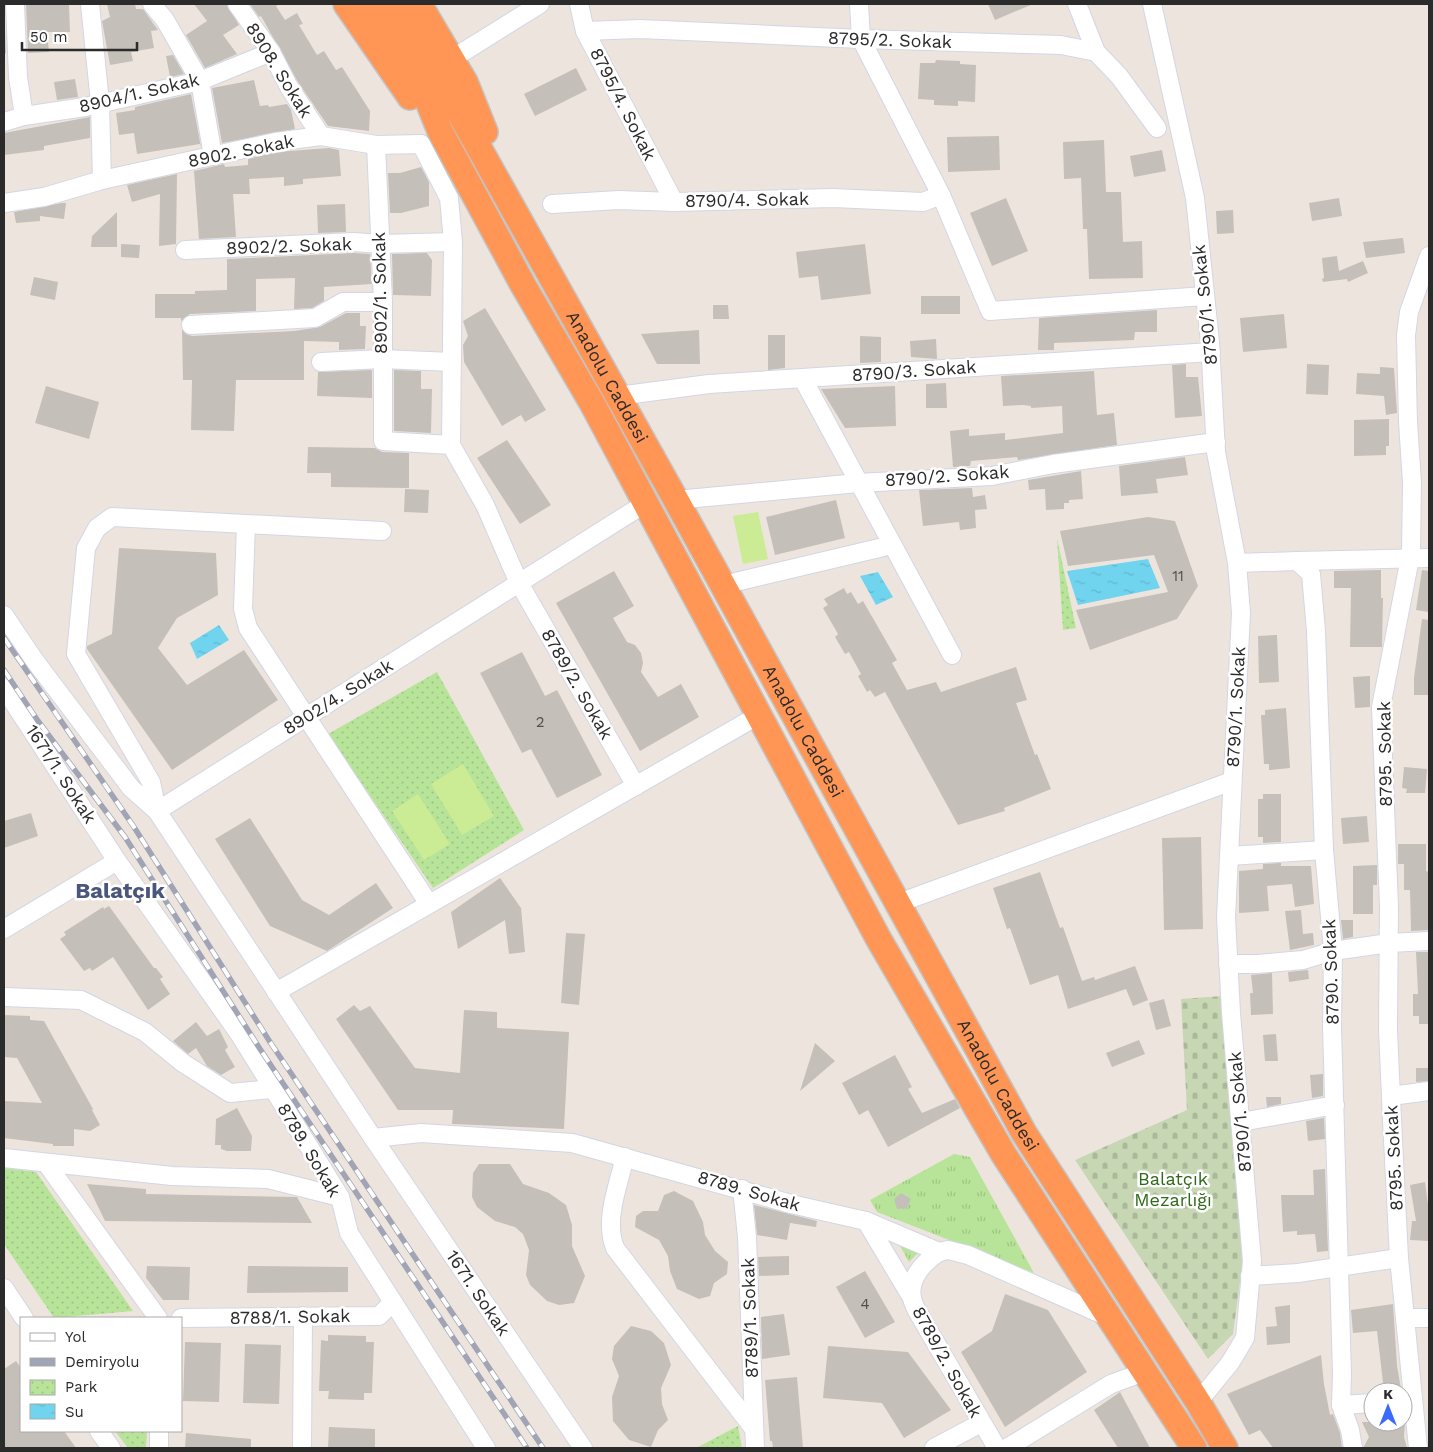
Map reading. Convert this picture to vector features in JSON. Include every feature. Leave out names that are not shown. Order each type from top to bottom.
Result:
[{"type":"highway","points":[[346,4],[414,102],[440,131]]},
{"type":"highway","name":"Anadolu Caddesi","points":[[372,4],[425,94],[440,131],[522,285],[592,403],[878,938],[1004,1155],[1194,1448]]},
{"type":"highway","name":"Anadolu Caddesi","points":[[395,4],[427,55],[676,500],[896,904],[1024,1133],[1198,1402],[1225,1448]]},
{"type":"highway","points":[[419,4],[464,82],[530,241]]},
{"type":"street","points":[[15,4],[18,77],[24,116]]},
{"type":"street","points":[[90,4],[100,102],[102,180]]},
{"type":"street","points":[[152,4],[165,20],[200,81],[213,156]]},
{"type":"street","name":"8908. Sokak","points":[[237,4],[271,52],[289,87],[322,136]]},
{"type":"street","points":[[452,59],[540,4]]},
{"type":"street","name":"8795/4. Sokak","points":[[579,4],[585,31],[674,202]]},
{"type":"street","points":[[859,4],[861,40],[941,195],[990,311],[1205,296]]},
{"type":"street","points":[[1077,4],[1096,52],[1119,76],[1153,131],[1180,129]]},
{"type":"street","name":"8790/1. Sokak","points":[[1152,4],[1195,198],[1211,352],[1216,442],[1237,563],[1241,613],[1226,918],[1252,1260],[1245,1338],[1230,1363],[1198,1402]]},
{"type":"street","name":"8795/2. Sokak","points":[[585,31],[640,30],[861,40],[1061,45],[1096,52]]},
{"type":"street","name":"8904/1. Sokak","points":[[4,122],[24,116],[85,107],[100,102],[200,81],[271,52]]},
{"type":"street","name":"8902. Sokak","points":[[4,203],[44,197],[102,180],[275,142],[322,136],[376,145],[421,144],[449,198],[453,242]]},
{"type":"street","name":"8902/1. Sokak","points":[[376,145],[383,302],[382,441],[451,445]]},
{"type":"street","name":"8790/4. Sokak","points":[[552,204],[619,200],[674,202],[833,198],[923,202],[941,195]]},
{"type":"street","name":"8902/2. Sokak","points":[[185,250],[354,242],[380,244],[453,242]]},
{"type":"street","points":[[453,242],[451,445],[485,505],[519,583]]},
{"type":"street","name":"8795. Sokak","points":[[1408,1382],[1405,1318],[1399,1258],[1388,1030],[1389,943],[1381,707],[1410,559],[1412,483],[1408,422],[1406,335],[1409,312],[1429,256]]},
{"type":"street","points":[[190,325],[315,318],[343,302],[383,302]]},
{"type":"street","name":"8790/3. Sokak","points":[[618,396],[709,384],[1211,352]]},
{"type":"street","points":[[322,362],[382,360],[452,362]]},
{"type":"street","points":[[802,379],[952,655]]},
{"type":"street","name":"8790/2. Sokak","points":[[676,500],[858,483],[992,476],[1053,464],[1216,442]]},
{"type":"street","name":"8902/4. Sokak","points":[[157,811],[646,503]]},
{"type":"street","points":[[157,811],[151,782],[76,654],[86,548],[97,528],[112,517],[382,531]]},
{"type":"street","points":[[246,524],[243,609],[248,628],[430,904]]},
{"type":"street","points":[[723,585],[892,545]]},
{"type":"street","points":[[1237,563],[1429,558]]},
{"type":"street","name":"8790. Sokak","points":[[1297,560],[1311,574],[1316,631],[1324,850],[1333,950],[1341,1405],[1354,1448]]},
{"type":"street","name":"8789/2. Sokak","points":[[519,583],[636,786]]},
{"type":"street","points":[[4,615],[35,661],[131,788],[157,811]]},
{"type":"street","name":"1671/1. Sokak","points":[[4,688],[117,861]]},
{"type":"street","points":[[276,992],[759,715]]},
{"type":"street","points":[[896,904],[1232,780]]},
{"type":"street","name":"1671. Sokak","points":[[157,811],[373,1138],[583,1448]]},
{"type":"street","points":[[1229,856],[1324,850]]},
{"type":"street","points":[[4,929],[117,861]]},
{"type":"street","name":"8789. Sokak","points":[[117,861],[240,1035],[340,1197],[349,1233],[477,1438],[486,1448]]},
{"type":"street","points":[[1228,964],[1257,964],[1303,960],[1333,950],[1389,943],[1429,941]]},
{"type":"street","points":[[4,997],[81,1000],[145,1032],[183,1063],[230,1093],[272,1089]]},
{"type":"street","points":[[1391,1096],[1429,1091]]},
{"type":"street","points":[[1241,1122],[1335,1105]]},
{"type":"street","name":"8789. Sokak","points":[[373,1138],[421,1133],[572,1143],[792,1204],[866,1220],[939,1252],[948,1250],[968,1255],[1108,1317]]},
{"type":"street","points":[[625,1157],[610,1223],[610,1236],[615,1248],[754,1428]]},
{"type":"street","points":[[4,1158],[172,1176],[268,1179],[340,1197]]},
{"type":"street","points":[[46,1163],[157,1317]]},
{"type":"street","name":"8789/1. Sokak","points":[[742,1189],[747,1238],[755,1448]]},
{"type":"street","points":[[866,1220],[912,1298]]},
{"type":"street","name":"8789/2. Sokak","points":[[939,1252],[930,1258],[917,1274],[911,1288],[912,1298],[981,1423],[997,1448]]},
{"type":"street","points":[[1250,1276],[1298,1273],[1399,1258]]},
{"type":"street","points":[[4,1288],[9,1306],[23,1317]]},
{"type":"street","name":"8788/1. Sokak","points":[[182,1318],[379,1316],[393,1302]]},
{"type":"street","points":[[302,1448],[303,1316]]},
{"type":"street","points":[[1405,1318],[1429,1318]]},
{"type":"street","points":[[1007,1448],[1111,1384],[1144,1372]]},
{"type":"street","points":[[1341,1405],[1363,1404]]},
{"type":"street","name":"8795. Sokak","points":[[1413,1421],[1418,1448]]},
{"type":"street","points":[[934,1448],[981,1423]]},
{"type":"street","points":[[100,1432],[110,1448]]},
{"type":"street","points":[[159,1432],[159,1448]]},
{"type":"green space","points":[[758,512],[768,559],[743,564],[733,516]]},
{"type":"green space","points":[[1057,538],[1076,628],[1063,630]]},
{"type":"green space","points":[[437,672],[524,830],[433,888],[328,734]]},
{"type":"green space","points":[[463,764],[494,816],[462,835],[431,784]]},
{"type":"green space","points":[[418,794],[450,844],[424,860],[392,811]]},
{"type":"green space","name":"Balatçık Mezarlığı","points":[[1222,996],[1244,1252],[1233,1334],[1208,1359],[1075,1160],[1187,1110],[1181,999]]},
{"type":"green space","points":[[954,1154],[970,1157],[1034,1273],[877,1212],[870,1200]]},
{"type":"green space","points":[[4,1168],[36,1172],[133,1311],[53,1317],[4,1244]]},
{"type":"green space","points":[[899,1244],[921,1250],[909,1262]]},
{"type":"green space","points":[[738,1426],[742,1448],[696,1448]]},
{"type":"green space","points":[[116,1432],[147,1432],[146,1448],[128,1448]]},
{"type":"water","points":[[1148,559],[1160,588],[1078,605],[1067,571]]},
{"type":"water","points":[[878,572],[893,597],[876,605],[860,576]]},
{"type":"water","points":[[219,625],[229,640],[197,659],[190,643]]},
{"type":"building","points":[[4,4],[6,53],[4,54]]},
{"type":"building","points":[[26,4],[69,4],[70,32],[47,32],[49,52],[28,53]]},
{"type":"building","points":[[107,4],[135,4],[136,9],[143,9],[158,30],[151,31],[154,48],[131,52],[133,61],[110,65],[102,21],[110,17]]},
{"type":"building","points":[[194,4],[227,4],[239,25],[223,35],[237,54],[205,68],[186,35],[207,21]]},
{"type":"building","points":[[250,4],[280,4],[276,6],[285,20],[297,13],[303,24],[299,25],[317,55],[324,51],[336,70],[342,67],[370,111],[369,131],[328,126],[298,82],[261,16],[259,17]]},
{"type":"building","points":[[988,4],[1033,4],[995,20]]},
{"type":"building","points":[[173,55],[184,74],[170,77],[166,56]]},
{"type":"building","points":[[936,60],[960,61],[960,64],[976,65],[975,102],[958,101],[958,106],[934,105],[934,100],[918,99],[920,63],[935,63]]},
{"type":"building","points":[[576,68],[587,90],[535,116],[524,94]]},
{"type":"building","points":[[75,79],[78,97],[57,100],[54,82]]},
{"type":"building","points":[[254,80],[260,106],[268,105],[269,107],[287,104],[291,110],[295,129],[222,143],[212,88]]},
{"type":"building","points":[[191,94],[201,147],[200,144],[137,154],[134,133],[119,135],[116,113],[135,110],[135,107]]},
{"type":"building","points":[[90,117],[90,138],[44,146],[44,150],[4,155],[4,133]]},
{"type":"building","points":[[999,136],[1000,170],[948,172],[947,137]]},
{"type":"building","points":[[1104,140],[1106,192],[1121,192],[1123,242],[1142,241],[1143,278],[1089,279],[1087,229],[1083,229],[1081,178],[1064,179],[1063,142]]},
{"type":"building","points":[[329,148],[339,150],[341,176],[303,179],[303,184],[284,186],[284,177],[249,179],[250,194],[233,194],[236,237],[199,239],[194,171],[224,164],[225,167],[248,165],[248,159],[277,152]]},
{"type":"building","points":[[1162,150],[1166,171],[1134,177],[1130,156]]},
{"type":"building","points":[[421,167],[429,182],[429,206],[401,213],[390,213],[388,173],[400,173]]},
{"type":"building","points":[[177,174],[176,244],[159,246],[160,194],[132,202],[127,185]]},
{"type":"building","points":[[1006,198],[1028,251],[992,266],[970,213]]},
{"type":"building","points":[[1339,198],[1342,216],[1312,221],[1309,203]]},
{"type":"building","points":[[66,203],[64,219],[40,216],[40,221],[16,223],[14,212]]},
{"type":"building","points":[[345,204],[346,232],[318,233],[317,205]]},
{"type":"building","points":[[1233,210],[1234,233],[1217,234],[1216,211]]},
{"type":"building","points":[[117,212],[117,247],[91,247],[92,236]]},
{"type":"building","points":[[1403,238],[1405,253],[1366,258],[1363,242]]},
{"type":"building","points":[[121,244],[140,245],[139,258],[121,257]]},
{"type":"building","points":[[865,244],[871,294],[821,300],[818,276],[799,278],[796,252]]},
{"type":"building","points":[[354,253],[370,254],[372,284],[324,287],[324,301],[312,308],[294,309],[295,278],[256,279],[256,311],[190,314],[181,321],[181,318],[155,318],[155,294],[195,294],[195,291],[227,290],[227,259]]},
{"type":"building","points":[[427,253],[432,260],[431,296],[393,295],[392,254]]},
{"type":"building","points":[[1337,256],[1339,271],[1363,261],[1368,273],[1348,282],[1347,279],[1323,282],[1322,258]]},
{"type":"building","points":[[34,277],[58,282],[55,300],[30,295]]},
{"type":"building","points":[[921,296],[960,296],[960,314],[921,314]]},
{"type":"building","points":[[713,305],[728,305],[729,319],[713,319]]},
{"type":"building","points":[[485,308],[546,410],[525,422],[521,415],[502,426],[464,362],[463,345],[468,336],[463,321]]},
{"type":"building","points":[[1157,310],[1157,332],[1135,332],[1134,340],[1054,343],[1054,350],[1038,350],[1039,318]]},
{"type":"building","points":[[346,313],[360,313],[360,326],[366,326],[365,349],[339,350],[339,342],[304,341],[304,380],[236,380],[234,431],[191,430],[192,380],[183,380],[182,329],[186,334],[192,336],[294,331],[320,327]]},
{"type":"building","points":[[1284,314],[1287,348],[1243,352],[1240,318]]},
{"type":"building","points":[[699,330],[700,364],[657,364],[641,334]]},
{"type":"building","points":[[768,335],[785,335],[785,368],[768,370]]},
{"type":"building","points":[[860,336],[881,337],[881,362],[860,363]]},
{"type":"building","points":[[936,339],[937,359],[911,357],[910,341]]},
{"type":"building","points":[[1186,364],[1186,377],[1198,377],[1202,416],[1175,418],[1172,365]]},
{"type":"building","points":[[1307,364],[1329,365],[1328,395],[1306,394]]},
{"type":"building","points":[[1380,367],[1394,368],[1397,413],[1386,415],[1384,396],[1356,394],[1357,373],[1380,374]]},
{"type":"building","points":[[372,370],[372,398],[317,396],[318,372]]},
{"type":"building","points":[[394,370],[421,371],[421,389],[432,389],[431,433],[394,431]]},
{"type":"building","points":[[1094,371],[1097,415],[1114,413],[1117,445],[1018,460],[1017,457],[971,461],[970,466],[953,467],[950,431],[969,429],[969,436],[1005,433],[1005,440],[1063,433],[1062,406],[1031,408],[1031,406],[1023,405],[1003,406],[1001,376]]},
{"type":"building","points":[[946,383],[947,408],[926,408],[926,384]]},
{"type":"building","points":[[46,386],[99,402],[89,439],[35,423]]},
{"type":"building","points":[[895,386],[896,426],[845,428],[821,389]]},
{"type":"building","points":[[1389,419],[1389,446],[1386,446],[1386,455],[1354,456],[1354,420]]},
{"type":"building","points":[[507,440],[551,505],[520,524],[477,458]]},
{"type":"building","points":[[308,447],[375,448],[382,452],[409,453],[409,488],[331,487],[331,473],[307,473]]},
{"type":"building","points":[[1185,457],[1188,475],[1156,479],[1158,493],[1121,496],[1119,466]]},
{"type":"building","points":[[1081,471],[1083,499],[1069,500],[1069,503],[1064,503],[1064,509],[1046,510],[1045,489],[1029,490],[1028,480]]},
{"type":"building","points":[[972,488],[973,497],[985,495],[987,509],[975,510],[976,528],[960,530],[959,522],[923,526],[919,490]]},
{"type":"building","points":[[405,489],[429,490],[428,513],[404,512]]},
{"type":"building","points":[[836,500],[845,538],[775,555],[766,517]]},
{"type":"building","points":[[1148,517],[1175,521],[1198,586],[1177,619],[1090,650],[1076,610],[1168,592],[1154,555],[1068,566],[1060,531]]},
{"type":"building","points":[[119,548],[216,553],[218,595],[177,618],[158,648],[187,685],[244,650],[278,700],[172,770],[87,649],[87,646],[112,634]]},
{"type":"building","points":[[1381,570],[1381,598],[1383,598],[1382,647],[1350,647],[1351,588],[1334,588],[1334,571]]},
{"type":"building","points":[[1422,570],[1429,571],[1429,612],[1416,610]]},
{"type":"building","points":[[614,571],[634,606],[613,618],[627,642],[635,645],[641,653],[643,663],[641,672],[658,697],[681,684],[699,717],[640,751],[556,603]]},
{"type":"building","points":[[844,588],[847,594],[851,592],[858,604],[863,601],[897,660],[892,663],[907,690],[936,682],[941,692],[1016,667],[1027,700],[1016,703],[1035,755],[1037,754],[1051,789],[1004,808],[1005,811],[958,825],[885,692],[875,697],[870,690],[867,692],[858,676],[861,674],[849,652],[845,654],[835,637],[838,634],[823,608],[828,605],[824,599]]},
{"type":"building","points":[[1422,619],[1429,620],[1429,695],[1414,695],[1414,678]]},
{"type":"building","points":[[1277,635],[1279,682],[1259,683],[1258,636]]},
{"type":"building","points":[[522,652],[545,696],[557,690],[602,775],[557,798],[531,749],[522,753],[480,673]]},
{"type":"building","points":[[1370,676],[1370,707],[1355,708],[1353,677]]},
{"type":"building","points":[[1286,708],[1290,768],[1269,770],[1269,764],[1264,764],[1261,715],[1265,715],[1265,710]]},
{"type":"building","points":[[1404,767],[1427,769],[1425,793],[1406,793],[1407,789],[1402,788]]},
{"type":"building","points":[[1263,794],[1281,794],[1281,842],[1263,843],[1263,837],[1258,837],[1258,799],[1263,799]]},
{"type":"building","points":[[31,813],[38,836],[4,848],[4,821]]},
{"type":"building","points":[[1367,816],[1369,842],[1343,844],[1341,818]]},
{"type":"building","points":[[250,818],[302,900],[329,915],[376,883],[393,908],[327,951],[270,926],[215,839]]},
{"type":"building","points":[[1201,837],[1203,929],[1164,930],[1162,838]]},
{"type":"building","points":[[1398,844],[1426,844],[1426,871],[1429,872],[1429,930],[1411,931],[1410,890],[1404,890],[1404,864],[1398,864]]},
{"type":"building","points":[[1281,863],[1281,866],[1311,866],[1314,904],[1295,907],[1292,884],[1267,886],[1269,911],[1239,913],[1239,871],[1263,869],[1263,864]]},
{"type":"building","points":[[1377,865],[1377,885],[1373,885],[1373,914],[1353,914],[1353,866]]},
{"type":"building","points":[[1040,872],[1060,928],[1063,927],[1082,981],[1094,977],[1095,980],[1135,966],[1148,1000],[1133,1006],[1126,989],[1068,1009],[1058,975],[1030,985],[1010,928],[1007,929],[993,888]]},
{"type":"building","points":[[500,878],[521,908],[525,952],[509,954],[505,920],[458,949],[451,912]]},
{"type":"building","points":[[109,906],[154,968],[163,977],[160,979],[170,994],[148,1010],[113,957],[92,971],[90,968],[84,971],[60,939],[66,935],[64,932],[103,907],[104,909]]},
{"type":"building","points":[[1301,910],[1303,934],[1313,933],[1314,945],[1290,950],[1285,911]]},
{"type":"building","points":[[1341,920],[1353,920],[1353,937],[1343,939]]},
{"type":"building","points":[[566,933],[585,934],[579,1005],[561,1003]]},
{"type":"building","points":[[1416,952],[1429,952],[1429,1024],[1419,1024],[1419,1016],[1413,1016],[1413,994],[1418,994]]},
{"type":"building","points":[[1308,970],[1309,979],[1289,982],[1288,972]]},
{"type":"building","points":[[1272,973],[1273,1014],[1251,1015],[1250,993],[1253,993],[1251,975]]},
{"type":"building","points":[[1164,999],[1171,1026],[1156,1030],[1149,1003]]},
{"type":"building","points":[[354,1005],[360,1011],[370,1006],[415,1068],[460,1073],[464,1010],[497,1012],[497,1028],[569,1032],[564,1129],[452,1124],[453,1110],[398,1110],[336,1019]]},
{"type":"building","points":[[4,1015],[30,1016],[30,1020],[44,1021],[93,1109],[100,1125],[90,1131],[74,1129],[74,1146],[53,1146],[53,1144],[4,1138],[4,1101],[42,1103],[17,1058],[4,1057]]},
{"type":"building","points":[[196,1022],[207,1036],[219,1029],[228,1047],[225,1050],[235,1067],[221,1075],[207,1066],[196,1048],[188,1054],[173,1041]]},
{"type":"building","points":[[1276,1034],[1278,1061],[1265,1061],[1263,1035]]},
{"type":"building","points":[[1139,1040],[1145,1054],[1112,1067],[1106,1053]]},
{"type":"building","points":[[815,1043],[835,1061],[800,1091]]},
{"type":"building","points":[[895,1055],[912,1087],[908,1089],[922,1113],[955,1099],[960,1108],[888,1147],[868,1110],[859,1115],[842,1083]]},
{"type":"building","points":[[1416,1068],[1429,1068],[1429,1081],[1416,1082]]},
{"type":"building","points":[[1323,1074],[1323,1096],[1312,1098],[1310,1075]]},
{"type":"building","points":[[1266,1097],[1281,1097],[1281,1104],[1267,1107]]},
{"type":"building","points":[[237,1108],[252,1136],[251,1151],[227,1151],[221,1149],[221,1145],[215,1145],[216,1119]]},
{"type":"building","points":[[1324,1118],[1325,1139],[1308,1141],[1306,1121]]},
{"type":"building","points":[[479,1164],[510,1164],[523,1184],[549,1193],[566,1205],[572,1225],[572,1246],[585,1276],[574,1303],[559,1305],[547,1301],[530,1285],[526,1275],[529,1250],[523,1234],[515,1227],[495,1221],[477,1207],[472,1197],[473,1173]]},
{"type":"building","points":[[1325,1169],[1328,1251],[1317,1252],[1315,1234],[1297,1235],[1297,1231],[1283,1232],[1281,1195],[1314,1195],[1313,1170]]},
{"type":"building","points":[[1425,1182],[1429,1212],[1429,1241],[1410,1240],[1412,1221],[1416,1221],[1410,1185]]},
{"type":"building","points":[[87,1184],[146,1189],[146,1194],[297,1197],[312,1223],[105,1221]]},
{"type":"building","points":[[674,1191],[693,1201],[703,1222],[705,1235],[715,1251],[728,1262],[727,1274],[714,1283],[710,1296],[699,1299],[677,1289],[670,1271],[668,1256],[659,1240],[635,1227],[636,1216],[643,1211],[658,1211],[664,1195]]},
{"type":"building","points":[[901,1193],[911,1199],[907,1208],[897,1209],[894,1199]]},
{"type":"building","points":[[754,1205],[817,1221],[816,1227],[790,1223],[787,1240],[757,1235]]},
{"type":"building","points":[[789,1256],[789,1275],[759,1276],[758,1257]]},
{"type":"building","points":[[147,1266],[190,1267],[189,1300],[163,1300],[146,1278]]},
{"type":"building","points":[[248,1266],[348,1267],[348,1292],[247,1293]]},
{"type":"building","points":[[865,1271],[895,1322],[865,1338],[836,1287]]},
{"type":"building","points":[[1005,1294],[1048,1310],[1087,1372],[1005,1427],[961,1352],[992,1331]]},
{"type":"building","points":[[1393,1304],[1400,1382],[1383,1382],[1377,1331],[1353,1333],[1351,1310]]},
{"type":"building","points":[[1290,1305],[1290,1343],[1267,1345],[1266,1327],[1277,1326],[1275,1307]]},
{"type":"building","points":[[784,1314],[790,1355],[762,1359],[761,1317]]},
{"type":"building","points":[[631,1326],[651,1331],[664,1343],[671,1365],[661,1388],[662,1404],[668,1420],[658,1430],[651,1447],[629,1440],[613,1421],[612,1397],[619,1376],[612,1359],[614,1346]]},
{"type":"building","points":[[328,1335],[366,1336],[366,1342],[374,1342],[372,1393],[364,1393],[364,1400],[328,1399],[329,1391],[319,1391],[321,1340],[328,1341]]},
{"type":"building","points":[[185,1342],[221,1343],[219,1402],[183,1401]]},
{"type":"building","points":[[245,1344],[281,1345],[279,1404],[243,1403]]},
{"type":"building","points":[[828,1346],[908,1352],[951,1410],[904,1438],[882,1403],[823,1398]]},
{"type":"building","points":[[1321,1355],[1330,1415],[1333,1414],[1340,1433],[1342,1448],[1273,1448],[1260,1430],[1249,1435],[1227,1394]]},
{"type":"building","points":[[16,1361],[20,1367],[20,1432],[65,1432],[76,1448],[4,1448],[4,1369]]},
{"type":"building","points":[[797,1377],[803,1448],[773,1448],[772,1441],[770,1441],[765,1380]]},
{"type":"building","points":[[1120,1392],[1150,1448],[1118,1448],[1094,1410]]},
{"type":"building","points":[[329,1427],[375,1429],[375,1448],[328,1448]]},
{"type":"building","points":[[1367,1432],[1404,1432],[1407,1448],[1363,1448],[1369,1437]]},
{"type":"building","points":[[186,1433],[251,1439],[251,1448],[185,1448]]},
{"type":"railway","points":[[4,638],[134,827],[270,1042],[543,1448]]},
{"type":"railway","points":[[4,670],[38,721],[125,837],[260,1049],[527,1448]]},
{"type":"district","name":"Balatçık","points":[[120,890]]}]
